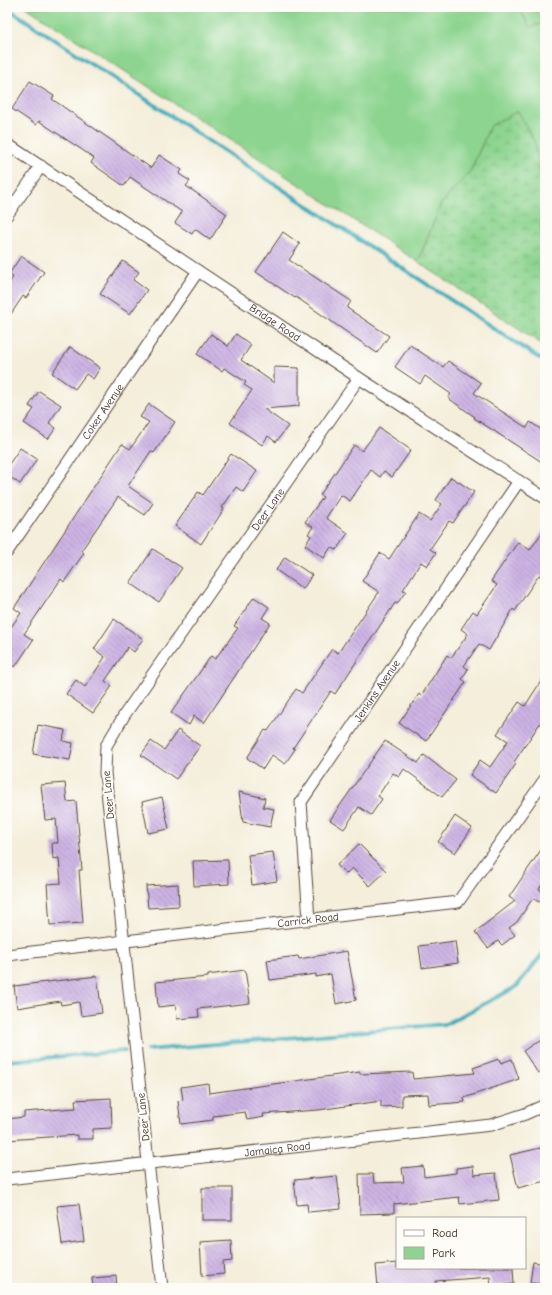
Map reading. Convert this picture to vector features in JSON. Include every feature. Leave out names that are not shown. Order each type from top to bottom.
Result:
[{"type":"street","name":"Bridge Road","points":[[7,144],[359,378],[545,498]]},
{"type":"street","points":[[7,215],[41,166]]},
{"type":"street","name":"Coker Avenue","points":[[7,552],[198,271]]},
{"type":"street","name":"Deer Lane","points":[[162,1288],[105,773],[106,746],[125,714],[359,378]]},
{"type":"street","name":"Jenkins Avenue","points":[[309,920],[301,802],[520,481]]},
{"type":"street","name":"Carrick Road","points":[[7,955],[458,902],[545,779]]},
{"type":"street","name":"Jamaica Road","points":[[7,1179],[491,1125],[525,1114],[545,1105]]},
{"type":"green space","points":[[26,7],[518,7],[530,27],[545,23],[545,248],[541,229],[542,187],[490,127],[471,170],[441,204],[418,262]]},
{"type":"green space","points":[[518,7],[545,7],[545,23],[530,27]]},
{"type":"green space","points":[[518,111],[535,143],[542,187],[541,229],[545,248],[545,346],[418,262],[441,204],[471,170],[490,126]]},
{"type":"building","points":[[30,81],[54,96],[52,99],[151,168],[159,155],[182,170],[179,174],[190,181],[186,186],[227,214],[210,240],[195,229],[192,234],[175,223],[182,212],[130,177],[124,186],[91,163],[94,158],[39,121],[36,125],[12,109]]},
{"type":"building","points":[[283,232],[300,244],[289,260],[351,301],[347,308],[389,336],[377,353],[296,297],[295,298],[256,272]]},
{"type":"building","points":[[21,256],[44,272],[26,298],[23,296],[7,320],[7,287],[13,277],[9,274]]},
{"type":"building","points":[[123,261],[139,272],[133,280],[147,290],[130,314],[100,294]]},
{"type":"building","points":[[211,334],[228,346],[236,334],[251,345],[241,360],[274,383],[274,367],[299,368],[299,406],[264,409],[288,426],[276,442],[268,436],[262,445],[230,423],[252,390],[244,385],[246,382],[224,368],[222,371],[197,354]]},
{"type":"building","points":[[410,345],[443,367],[448,361],[481,383],[474,393],[527,428],[530,422],[545,432],[545,464],[474,418],[475,417],[448,398],[451,394],[425,376],[420,384],[395,367]]},
{"type":"building","points":[[70,347],[100,368],[93,379],[86,374],[75,389],[52,373]]},
{"type":"building","points":[[39,391],[61,405],[49,423],[56,428],[48,439],[24,423],[34,409],[29,406]]},
{"type":"building","points":[[149,404],[175,422],[154,453],[151,451],[128,486],[153,503],[145,515],[118,497],[81,551],[84,553],[64,582],[61,579],[24,634],[33,640],[15,667],[7,662],[7,633],[21,613],[14,608],[122,444],[130,449],[149,422],[140,417]]},
{"type":"building","points":[[379,428],[411,450],[392,477],[384,471],[380,477],[371,470],[350,501],[341,495],[326,518],[348,533],[336,550],[331,547],[324,558],[305,545],[311,536],[308,534],[313,527],[305,522],[323,497],[320,495],[354,445],[362,451]]},
{"type":"building","points":[[20,448],[37,459],[20,484],[7,475],[7,467]]},
{"type":"building","points":[[231,454],[257,471],[243,492],[236,487],[222,508],[224,509],[201,544],[175,526],[198,492],[203,495]]},
{"type":"building","points":[[451,477],[474,492],[453,523],[449,521],[430,549],[436,553],[427,566],[421,562],[403,590],[406,591],[397,604],[395,603],[335,694],[331,691],[293,748],[295,749],[285,764],[272,755],[263,769],[247,758],[265,730],[268,731],[296,689],[302,693],[332,649],[338,653],[379,592],[362,581],[380,553],[389,559],[419,514],[430,521],[442,504],[436,500]]},
{"type":"building","points":[[545,528],[545,579],[539,575],[515,611],[513,609],[489,650],[479,644],[464,666],[468,669],[462,679],[466,682],[426,741],[399,723],[419,694],[421,696],[447,655],[451,658],[468,634],[461,629],[473,611],[477,614],[497,585],[491,581],[518,542],[530,550]]},
{"type":"building","points":[[153,549],[182,568],[159,602],[130,583]]},
{"type":"building","points":[[285,557],[312,575],[303,589],[276,570]]},
{"type":"building","points":[[254,597],[269,607],[262,618],[270,623],[204,723],[194,716],[189,725],[171,713],[211,656],[215,659],[238,628],[234,626]]},
{"type":"building","points":[[114,619],[143,639],[134,652],[128,647],[105,681],[112,686],[93,713],[66,694],[76,680],[85,687],[105,657],[94,649]]},
{"type":"building","points":[[545,675],[545,716],[514,762],[516,764],[496,793],[470,775],[480,760],[490,767],[508,741],[497,734],[519,702],[525,706]]},
{"type":"building","points":[[38,725],[65,730],[63,741],[73,743],[70,760],[33,754]]},
{"type":"building","points":[[178,730],[200,746],[176,779],[141,755],[151,741],[164,750]]},
{"type":"building","points":[[385,741],[418,763],[424,755],[456,780],[442,797],[404,769],[399,777],[393,773],[378,796],[382,799],[371,815],[359,807],[344,829],[330,820]]},
{"type":"building","points":[[65,783],[67,802],[76,801],[82,870],[79,870],[83,923],[50,925],[47,884],[61,883],[59,858],[53,859],[52,843],[58,843],[56,819],[45,820],[41,785]]},
{"type":"building","points":[[239,792],[265,798],[263,807],[274,809],[270,827],[243,822]]},
{"type":"building","points":[[162,797],[169,829],[148,833],[142,802]]},
{"type":"building","points":[[455,816],[472,828],[455,853],[438,842]]},
{"type":"building","points":[[359,844],[386,871],[370,886],[352,868],[346,874],[337,865]]},
{"type":"building","points":[[545,844],[545,880],[539,889],[545,893],[539,902],[533,898],[517,922],[509,928],[515,935],[502,945],[498,941],[488,948],[475,932],[515,901],[509,897]]},
{"type":"building","points":[[273,852],[277,881],[252,885],[248,855]]},
{"type":"building","points":[[228,860],[229,884],[194,886],[193,861]]},
{"type":"building","points":[[178,884],[179,906],[148,908],[146,886]]},
{"type":"building","points":[[455,941],[458,963],[422,968],[419,946]]},
{"type":"building","points":[[347,951],[356,1000],[336,1004],[331,974],[316,977],[316,974],[270,980],[267,960],[298,956],[299,959]]},
{"type":"building","points":[[245,970],[250,1003],[198,1009],[199,1017],[177,1019],[176,1005],[158,1007],[156,982],[208,977],[208,975]]},
{"type":"building","points":[[97,976],[102,1013],[81,1016],[79,1002],[61,1005],[60,1001],[17,1008],[14,986]]},
{"type":"building","points":[[545,1036],[545,1068],[538,1073],[523,1051]]},
{"type":"building","points":[[499,1059],[501,1063],[512,1059],[519,1079],[464,1098],[465,1102],[429,1105],[428,1094],[402,1095],[402,1106],[381,1107],[381,1101],[318,1110],[263,1114],[264,1117],[247,1120],[245,1112],[213,1116],[213,1120],[181,1124],[178,1101],[183,1100],[181,1087],[208,1083],[209,1093],[360,1072],[360,1074],[412,1072],[413,1079],[475,1073],[473,1068]]},
{"type":"building","points":[[111,1098],[112,1128],[93,1129],[93,1139],[77,1139],[77,1135],[7,1140],[7,1119],[24,1117],[24,1112],[76,1108],[75,1100]]},
{"type":"building","points":[[545,1147],[545,1181],[518,1188],[510,1155]]},
{"type":"building","points":[[423,1166],[424,1177],[456,1173],[456,1168],[473,1166],[474,1175],[496,1173],[499,1200],[460,1204],[459,1197],[394,1204],[394,1213],[360,1214],[359,1174],[373,1174],[374,1183],[404,1182],[402,1168]]},
{"type":"building","points":[[337,1176],[341,1209],[308,1212],[307,1204],[297,1205],[294,1180]]},
{"type":"building","points":[[202,1188],[232,1188],[232,1220],[202,1220]]},
{"type":"building","points":[[79,1204],[84,1241],[62,1244],[57,1206]]},
{"type":"building","points":[[231,1240],[232,1261],[223,1262],[224,1274],[202,1276],[200,1242]]},
{"type":"building","points":[[533,1262],[545,1264],[545,1284],[530,1283]]},
{"type":"building","points":[[396,1263],[396,1269],[513,1269],[514,1284],[491,1286],[490,1277],[436,1281],[436,1288],[393,1288],[393,1285],[378,1287],[376,1265]]},
{"type":"building","points":[[116,1276],[117,1288],[93,1288],[92,1278]]},
{"type":"waterway","points":[[7,8],[545,362]]},
{"type":"waterway","points":[[147,1050],[446,1024],[516,987],[545,951]]},
{"type":"waterway","points":[[7,1061],[125,1051]]}]
